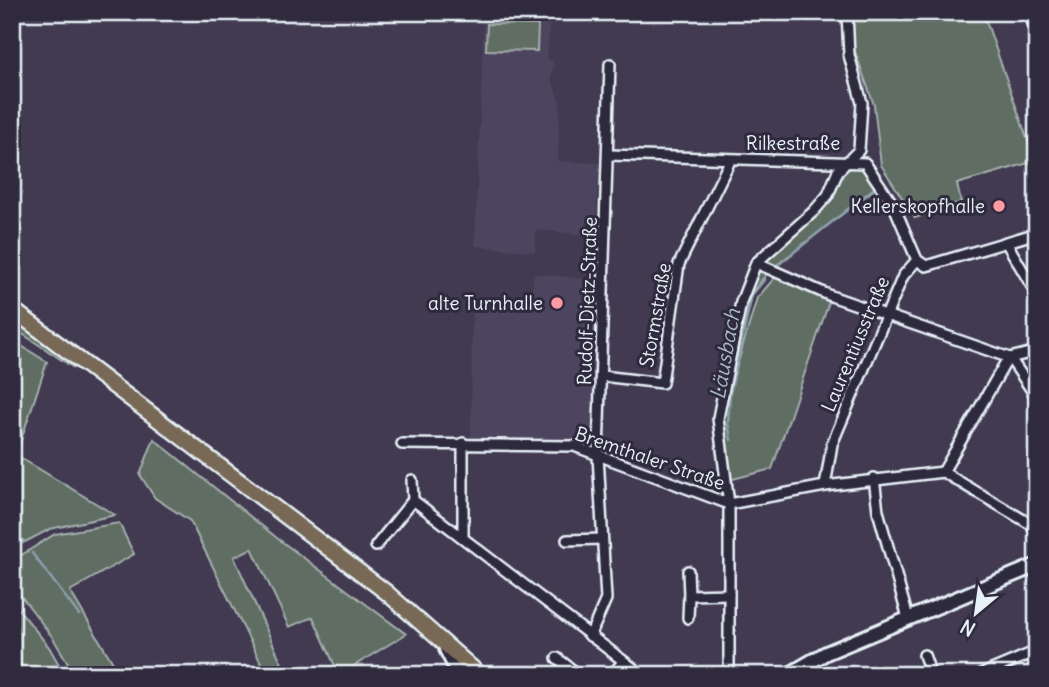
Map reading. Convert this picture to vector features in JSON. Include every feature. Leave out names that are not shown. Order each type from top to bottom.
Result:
[{"type":"main road","points":[[12,309],[377,585],[480,675]]},
{"type":"street","points":[[729,675],[729,504],[718,418],[741,302],[756,263],[814,211],[828,195],[838,171],[851,161],[859,150],[862,103],[849,55],[847,12]]},
{"type":"street","points":[[1030,12],[1036,26]]},
{"type":"street","name":"Rudolf-Dietz-Straße","points":[[590,636],[606,599],[598,455],[610,64]]},
{"type":"street","name":"Rilkestraße","points":[[609,155],[730,161],[865,163],[894,206],[917,260]]},
{"type":"street","name":"Stormstraße","points":[[602,376],[662,383],[679,264],[730,161]]},
{"type":"street","points":[[917,260],[926,265],[1037,233]]},
{"type":"street","points":[[1006,242],[1037,295]]},
{"type":"street","name":"Laurentiusstraße","points":[[825,486],[832,444],[903,275],[917,260]]},
{"type":"street","points":[[756,263],[831,296],[887,313],[1010,358],[1037,351]]},
{"type":"street","points":[[1010,358],[1037,398]]},
{"type":"street","points":[[1010,358],[943,472],[1037,528]]},
{"type":"street","points":[[463,443],[463,537]]},
{"type":"street","name":"Bremthaler Straße","points":[[402,444],[574,446],[729,504],[874,478],[943,472]]},
{"type":"street","points":[[874,478],[878,511],[908,618]]},
{"type":"street","points":[[376,546],[414,500],[412,480]]},
{"type":"street","points":[[414,500],[642,675]]},
{"type":"street","points":[[567,540],[601,539]]},
{"type":"street","points":[[788,675],[826,653],[1037,565]]},
{"type":"street","points":[[688,570],[688,618]]},
{"type":"street","points":[[689,595],[729,594]]},
{"type":"street","points":[[440,639],[459,675]]},
{"type":"street","points":[[980,675],[1037,651]]},
{"type":"street","points":[[924,655],[932,675]]},
{"type":"street","points":[[557,658],[579,675]]},
{"type":"street","points":[[612,675],[623,662]]},
{"type":"shaded area","points":[[484,12],[599,12],[550,18],[547,58],[554,62],[551,78],[560,102],[558,161],[484,158],[599,163],[595,236],[536,230],[535,252],[475,246]]},
{"type":"shaded area","points":[[534,273],[602,281],[593,437],[588,442],[471,438],[472,301],[530,305]]},
{"type":"green space","points":[[851,12],[983,12],[1035,161],[957,184],[961,202],[915,218],[881,165],[874,105],[851,40]]},
{"type":"green space","points":[[487,24],[538,25],[537,51],[486,50]]},
{"type":"green space","points":[[851,161],[865,163],[880,185],[769,271],[751,294],[733,379],[757,298],[778,274],[831,296],[772,469],[725,481],[718,418],[741,302],[756,263],[814,211],[838,171]]},
{"type":"green space","points":[[12,319],[77,366],[74,368],[12,327]]},
{"type":"green space","points":[[12,340],[47,362],[16,455],[115,515],[50,529],[25,542],[12,531]]},
{"type":"green space","points":[[154,439],[277,538],[406,634],[339,675],[313,617],[289,627],[252,548],[234,557],[287,675],[267,675],[190,521],[155,498],[140,475]]},
{"type":"green space","points":[[119,523],[134,554],[70,591],[113,663],[126,675],[75,675],[53,638],[12,584],[12,561],[55,534]]},
{"type":"green space","points":[[12,601],[49,647],[65,675],[27,675],[12,652]]},
{"type":"waterway","name":"Läusbach","points":[[773,269],[873,189]]},
{"type":"waterway","name":"Läusbach","points":[[731,440],[728,423],[730,394],[752,295],[765,279]]},
{"type":"waterway","points":[[12,535],[23,543]]},
{"type":"waterway","points":[[32,553],[79,615]]},
{"type":"place","name":"Kellerskopfhalle","points":[[999,206]]},
{"type":"place","name":"alte Turnhalle","points":[[557,303]]}]
